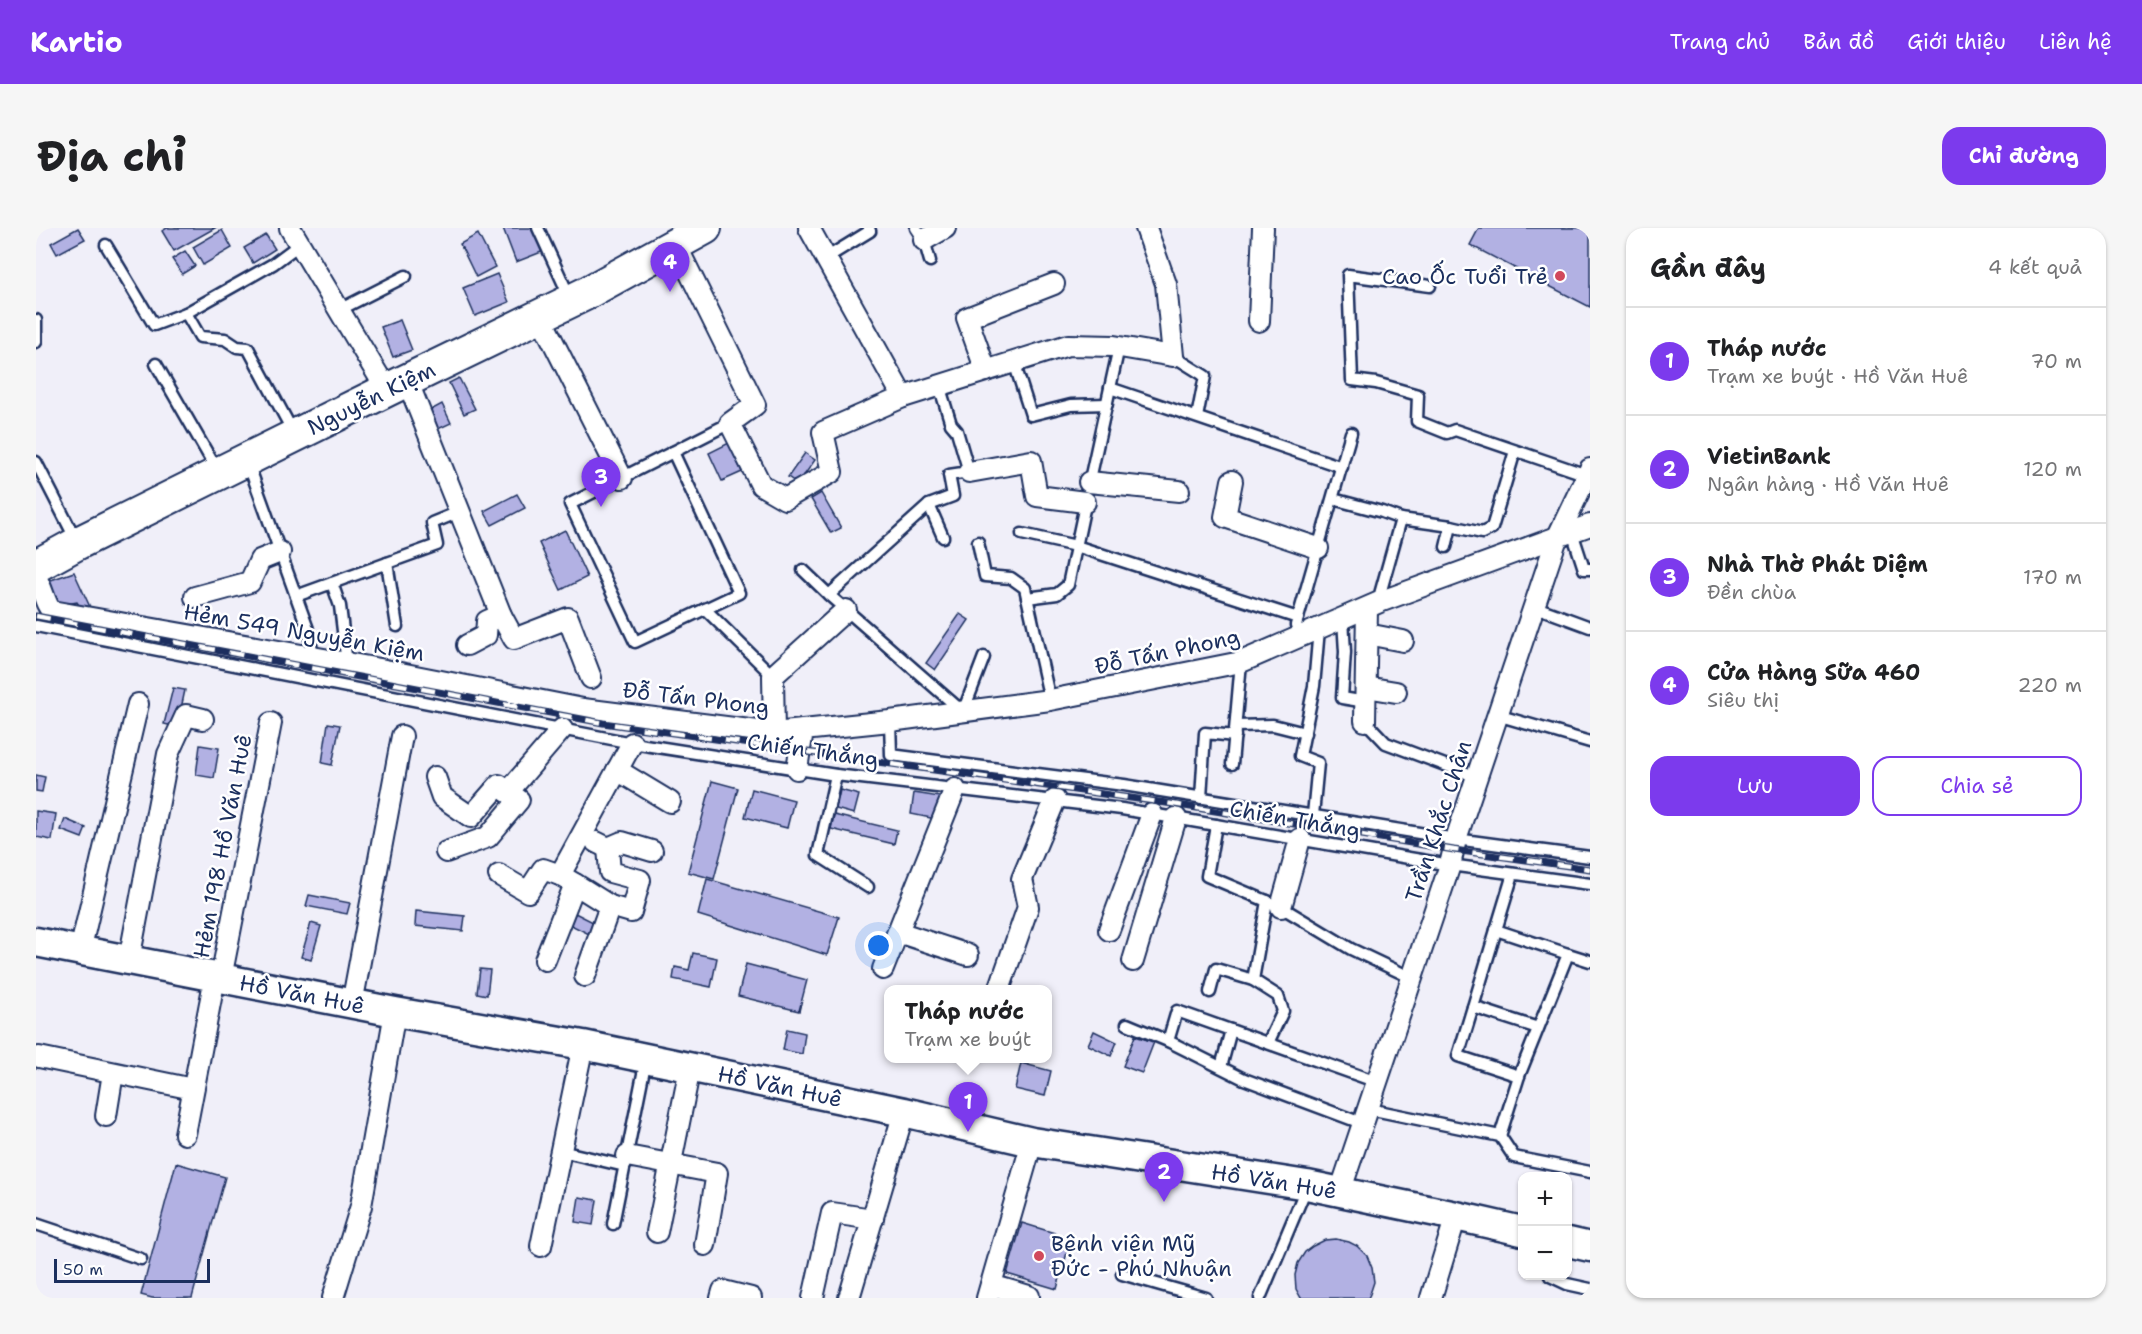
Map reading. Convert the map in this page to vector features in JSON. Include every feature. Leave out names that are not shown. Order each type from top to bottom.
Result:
[{"type":"main road","name":"Nguyễn Kiệm","points":[[36,566],[246,459],[571,301],[705,228]]},
{"type":"main road","name":"Hồ Văn Huê","points":[[36,942],[352,1004],[583,1045],[904,1112],[1032,1142],[1307,1185],[1518,1231]]},
{"type":"main road","points":[[1572,1243],[1590,1248]]},
{"type":"street","points":[[809,228],[903,397]]},
{"type":"street","points":[[920,234],[945,228]]},
{"type":"street","points":[[676,245],[755,405],[730,423],[761,485],[784,499],[832,472],[823,432],[903,397],[1068,345],[1119,347],[1173,356],[1166,284],[1146,228]]},
{"type":"street","points":[[1259,321],[1263,228]]},
{"type":"street","points":[[295,236],[339,310],[397,385],[459,512],[501,615],[514,639],[568,618],[591,678]]},
{"type":"street","points":[[986,371],[967,318],[1054,284]]},
{"type":"street","points":[[540,316],[622,477]]},
{"type":"street","points":[[969,472],[1031,461],[1037,496],[1085,502]]},
{"type":"street","name":"Trần Khắc Chân","points":[[1340,1192],[1450,865],[1456,839],[1533,606],[1573,531],[1588,472]]},
{"type":"street","points":[[1232,481],[1225,517],[1318,548]]},
{"type":"street","points":[[1089,482],[1179,491]]},
{"type":"street","name":"Đỗ Tấn Phong","points":[[584,709],[774,733],[890,721],[1050,700],[1241,662],[1299,628],[1319,629],[1375,605],[1573,531]]},
{"type":"street","points":[[195,597],[250,582],[260,560],[280,552]]},
{"type":"street","name":"Hẻm 549 Nguyễn Kiệm","points":[[36,579],[52,611],[584,709]]},
{"type":"street","points":[[1375,605],[1367,634],[1365,703],[1396,692]]},
{"type":"street","points":[[774,733],[773,676],[846,610]]},
{"type":"street","points":[[467,645],[486,635],[487,621],[501,615]]},
{"type":"street","points":[[1367,634],[1403,640]]},
{"type":"street","points":[[80,951],[138,704]]},
{"type":"street","points":[[129,960],[168,754],[186,715],[203,718]]},
{"type":"street","name":"Hẻm 198 Hồ Văn Huê","points":[[185,1134],[271,723]]},
{"type":"street","points":[[508,792],[562,729]]},
{"type":"street","points":[[797,769],[803,730]]},
{"type":"street","points":[[352,1004],[402,736]]},
{"type":"street","points":[[544,960],[582,835],[632,742]]},
{"type":"street","points":[[617,770],[670,802]]},
{"type":"street","points":[[435,777],[442,797],[471,817],[499,785],[519,800],[488,837],[446,852]]},
{"type":"street","points":[[883,969],[955,789]]},
{"type":"street","points":[[1001,985],[1028,907],[1022,879],[1055,800]]},
{"type":"street","points":[[1109,930],[1152,814]]},
{"type":"street","points":[[1133,960],[1176,818]]},
{"type":"street","points":[[582,835],[608,848],[622,842],[652,851]]},
{"type":"street","points":[[1274,904],[1300,839]]},
{"type":"street","points":[[499,875],[528,892],[543,869],[567,880],[610,906],[631,912],[640,880],[610,872],[608,848]]},
{"type":"street","points":[[585,976],[610,906]]},
{"type":"street","points":[[898,932],[968,955]]},
{"type":"street","points":[[333,1298],[361,1206],[395,1012]]},
{"type":"street","points":[[542,1246],[583,1045]]},
{"type":"street","points":[[39,1057],[194,1089]]},
{"type":"street","points":[[657,1232],[690,1068]]},
{"type":"street","points":[[106,1116],[113,1073]]},
{"type":"street","points":[[849,1298],[904,1112]]},
{"type":"street","points":[[1029,1298],[1029,1296],[989,1291],[1032,1142]]},
{"type":"street","points":[[626,1161],[671,1163],[717,1173],[705,1245]]},
{"type":"street","points":[[813,1298],[832,1213],[873,1219]]},
{"type":"street","points":[[1431,1298],[1456,1216]]},
{"type":"street","points":[[721,1298],[723,1292],[752,1298]]},
{"type":"lane","points":[[538,228],[571,301]]},
{"type":"lane","points":[[826,258],[870,231],[869,228]]},
{"type":"lane","points":[[920,234],[930,261]]},
{"type":"lane","points":[[106,245],[154,325],[186,313],[273,264],[295,236]]},
{"type":"lane","points":[[1430,286],[1348,275],[1352,380],[1376,383],[1418,395],[1417,421],[1447,433],[1455,430],[1515,451],[1588,472]]},
{"type":"lane","points":[[339,310],[406,276]]},
{"type":"lane","points":[[186,313],[200,337],[225,339],[237,347],[248,348],[295,435]]},
{"type":"lane","points":[[36,320],[36,342]]},
{"type":"lane","points":[[1027,598],[1057,594],[1068,585],[1119,347]]},
{"type":"lane","points":[[1173,356],[1205,376],[1197,417]]},
{"type":"lane","points":[[1014,362],[1031,415],[1071,405],[1107,404]]},
{"type":"lane","points":[[156,364],[219,473]]},
{"type":"lane","points":[[829,595],[929,505],[953,496],[949,475],[969,472],[957,431],[951,424],[939,385]]},
{"type":"lane","points":[[1110,388],[1342,467]]},
{"type":"lane","points":[[674,452],[739,593],[635,642],[570,504],[730,423]]},
{"type":"lane","points":[[1022,534],[1076,546],[1299,628],[1318,548],[1351,433]]},
{"type":"lane","points":[[1333,499],[1401,519],[1482,533],[1492,528],[1515,451]]},
{"type":"lane","points":[[246,459],[309,632],[313,658]]},
{"type":"lane","points":[[36,462],[78,543]]},
{"type":"lane","points":[[929,505],[943,537]]},
{"type":"lane","points":[[296,596],[437,544],[432,523],[459,512]]},
{"type":"lane","points":[[1375,605],[1401,519]]},
{"type":"lane","points":[[1446,547],[1451,526]]},
{"type":"lane","points":[[1573,531],[1584,569],[1590,569]]},
{"type":"lane","points":[[978,542],[985,576],[1011,578],[1024,588],[1050,700]]},
{"type":"lane","points":[[387,563],[398,626]]},
{"type":"lane","points":[[803,570],[963,712],[984,657]]},
{"type":"lane","points":[[332,583],[340,606],[347,664]]},
{"type":"lane","points":[[1533,606],[1590,627]]},
{"type":"lane","points":[[705,609],[773,676]]},
{"type":"lane","points":[[1343,619],[1345,652],[1342,698],[1365,703],[1386,742],[1477,777]]},
{"type":"lane","name":"Chiến Thắng","points":[[36,626],[632,742],[836,775],[1055,800],[1152,814],[1450,865],[1590,884]]},
{"type":"lane","points":[[1313,815],[1318,763],[1300,756],[1314,686],[1319,629]]},
{"type":"lane","points":[[1233,764],[1241,662]]},
{"type":"lane","points":[[1497,715],[1590,742]]},
{"type":"lane","name":"Chiến Thắng","points":[[890,721],[891,755],[1124,785],[1456,839],[1590,856]]},
{"type":"lane","points":[[1201,798],[1205,733],[1274,725],[1305,733]]},
{"type":"lane","points":[[836,775],[818,855],[868,887]]},
{"type":"lane","points":[[1216,825],[1207,876],[1274,904],[1352,949],[1412,978]]},
{"type":"lane","points":[[1513,874],[1458,1056],[1519,1076]]},
{"type":"lane","points":[[1252,980],[1274,904]]},
{"type":"lane","points":[[1496,930],[1590,961]]},
{"type":"lane","points":[[1500,1136],[1519,1076],[1568,954]]},
{"type":"lane","points":[[1210,992],[1216,969],[1252,980],[1278,996],[1283,1011],[1268,1043]]},
{"type":"lane","points":[[1473,1006],[1538,1028]]},
{"type":"lane","points":[[1168,1041],[1177,1011],[1377,1082]]},
{"type":"lane","points":[[1127,1024],[1244,1078],[1366,1116],[1500,1136],[1514,1156],[1590,1172]]},
{"type":"lane","points":[[1221,1067],[1231,1030]]},
{"type":"lane","points":[[613,1224],[646,1058]]},
{"type":"lane","points":[[561,1151],[626,1161]]},
{"type":"lane","points":[[1260,1298],[1307,1185]]},
{"type":"lane","points":[[36,1224],[141,1259]]},
{"type":"lane","points":[[1122,1274],[1206,1298]]},
{"type":"lane","points":[[1559,1280],[1590,1289]]},
{"type":"building","points":[[78,228],[85,239],[57,254],[51,243]]},
{"type":"building","points":[[167,228],[215,228],[174,251],[162,231]]},
{"type":"building","points":[[503,228],[535,228],[544,251],[516,262]]},
{"type":"building","name":"Cao Ốc Tuổi Trẻ","points":[[1479,228],[1590,228],[1590,307],[1470,245]]},
{"type":"building","points":[[222,230],[232,248],[203,265],[193,247]]},
{"type":"building","points":[[478,234],[495,267],[476,277],[460,244]]},
{"type":"building","points":[[266,235],[275,249],[253,263],[244,248]]},
{"type":"building","points":[[185,251],[195,266],[182,274],[172,259]]},
{"type":"building","points":[[497,274],[509,302],[475,316],[463,288]]},
{"type":"building","points":[[400,320],[412,350],[393,357],[381,327]]},
{"type":"building","points":[[459,378],[475,409],[464,414],[449,383]]},
{"type":"building","points":[[442,404],[451,423],[438,429],[429,411]]},
{"type":"building","points":[[729,443],[742,472],[722,481],[709,453]]},
{"type":"building","points":[[805,453],[815,460],[798,484],[788,477]]},
{"type":"building","points":[[821,493],[841,528],[831,533],[811,499]]},
{"type":"building","points":[[517,494],[525,508],[492,525],[484,511]]},
{"type":"building","points":[[565,530],[587,577],[561,590],[539,543]]},
{"type":"building","points":[[74,572],[90,607],[80,607],[77,602],[60,605],[48,581]]},
{"type":"building","points":[[960,614],[969,620],[935,670],[926,663]]},
{"type":"building","points":[[173,688],[185,690],[177,727],[164,724]]},
{"type":"building","points":[[328,723],[340,725],[332,765],[322,763]]},
{"type":"building","points":[[200,745],[219,748],[214,778],[196,775]]},
{"type":"building","points":[[36,775],[45,777],[42,792],[36,791]]},
{"type":"building","points":[[712,781],[738,788],[714,879],[688,872]]},
{"type":"building","points":[[752,789],[794,800],[787,828],[745,817]]},
{"type":"building","points":[[840,790],[859,795],[854,814],[836,809]]},
{"type":"building","points":[[914,793],[940,797],[936,819],[911,814]]},
{"type":"building","points":[[36,811],[56,814],[52,840],[36,837]]},
{"type":"building","points":[[834,815],[897,830],[894,844],[831,829]]},
{"type":"building","points":[[65,819],[86,828],[82,838],[61,830]]},
{"type":"building","points":[[707,879],[839,917],[827,955],[698,915]]},
{"type":"building","points":[[309,895],[350,903],[347,914],[306,906]]},
{"type":"building","points":[[416,911],[465,916],[463,931],[415,926]]},
{"type":"building","points":[[575,913],[599,925],[593,936],[569,924]]},
{"type":"building","points":[[311,923],[321,926],[311,960],[301,957]]},
{"type":"building","points":[[693,953],[717,958],[711,987],[673,979],[675,967],[689,970]]},
{"type":"building","points":[[746,964],[807,980],[799,1011],[738,996]]},
{"type":"building","points":[[480,969],[490,970],[487,995],[477,993]]},
{"type":"building","points":[[787,1029],[805,1033],[802,1054],[783,1050]]},
{"type":"building","points":[[1094,1031],[1117,1042],[1111,1056],[1088,1045]]},
{"type":"building","points":[[1135,1036],[1154,1042],[1142,1073],[1123,1066]]},
{"type":"building","points":[[1021,1063],[1051,1071],[1045,1096],[1015,1089]]},
{"type":"building","points":[[176,1163],[225,1177],[192,1298],[152,1298],[141,1295]]},
{"type":"building","points":[[579,1197],[597,1200],[593,1225],[575,1222]]},
{"type":"building","name":"Bệnh viện Mỹ Đức - Phú Nhuận","points":[[1022,1223],[1071,1238],[1057,1289],[1007,1274]]},
{"type":"building","points":[[1336,1239],[1357,1246],[1367,1256],[1374,1282],[1368,1298],[1301,1298],[1296,1289],[1295,1275],[1298,1263],[1305,1252],[1313,1246],[1325,1240]]},
{"type":"railway","points":[[36,616],[603,723],[1166,803],[1454,850],[1590,869]]},
{"type":"place","name":"Cao Ốc Tuổi Trẻ","points":[[1560,276]]},
{"type":"place","name":"Cửa Hàng Sữa 460","points":[[670,292]]},
{"type":"place","name":"Nhà Thờ Phát Diệm","points":[[601,507]]},
{"type":"place","name":"Tháp nước","points":[[968,1132]]},
{"type":"place","name":"VietinBank","points":[[1164,1202]]},
{"type":"place","name":"Bệnh viện Mỹ Đức - Phú Nhuận","points":[[1039,1256]]}]
